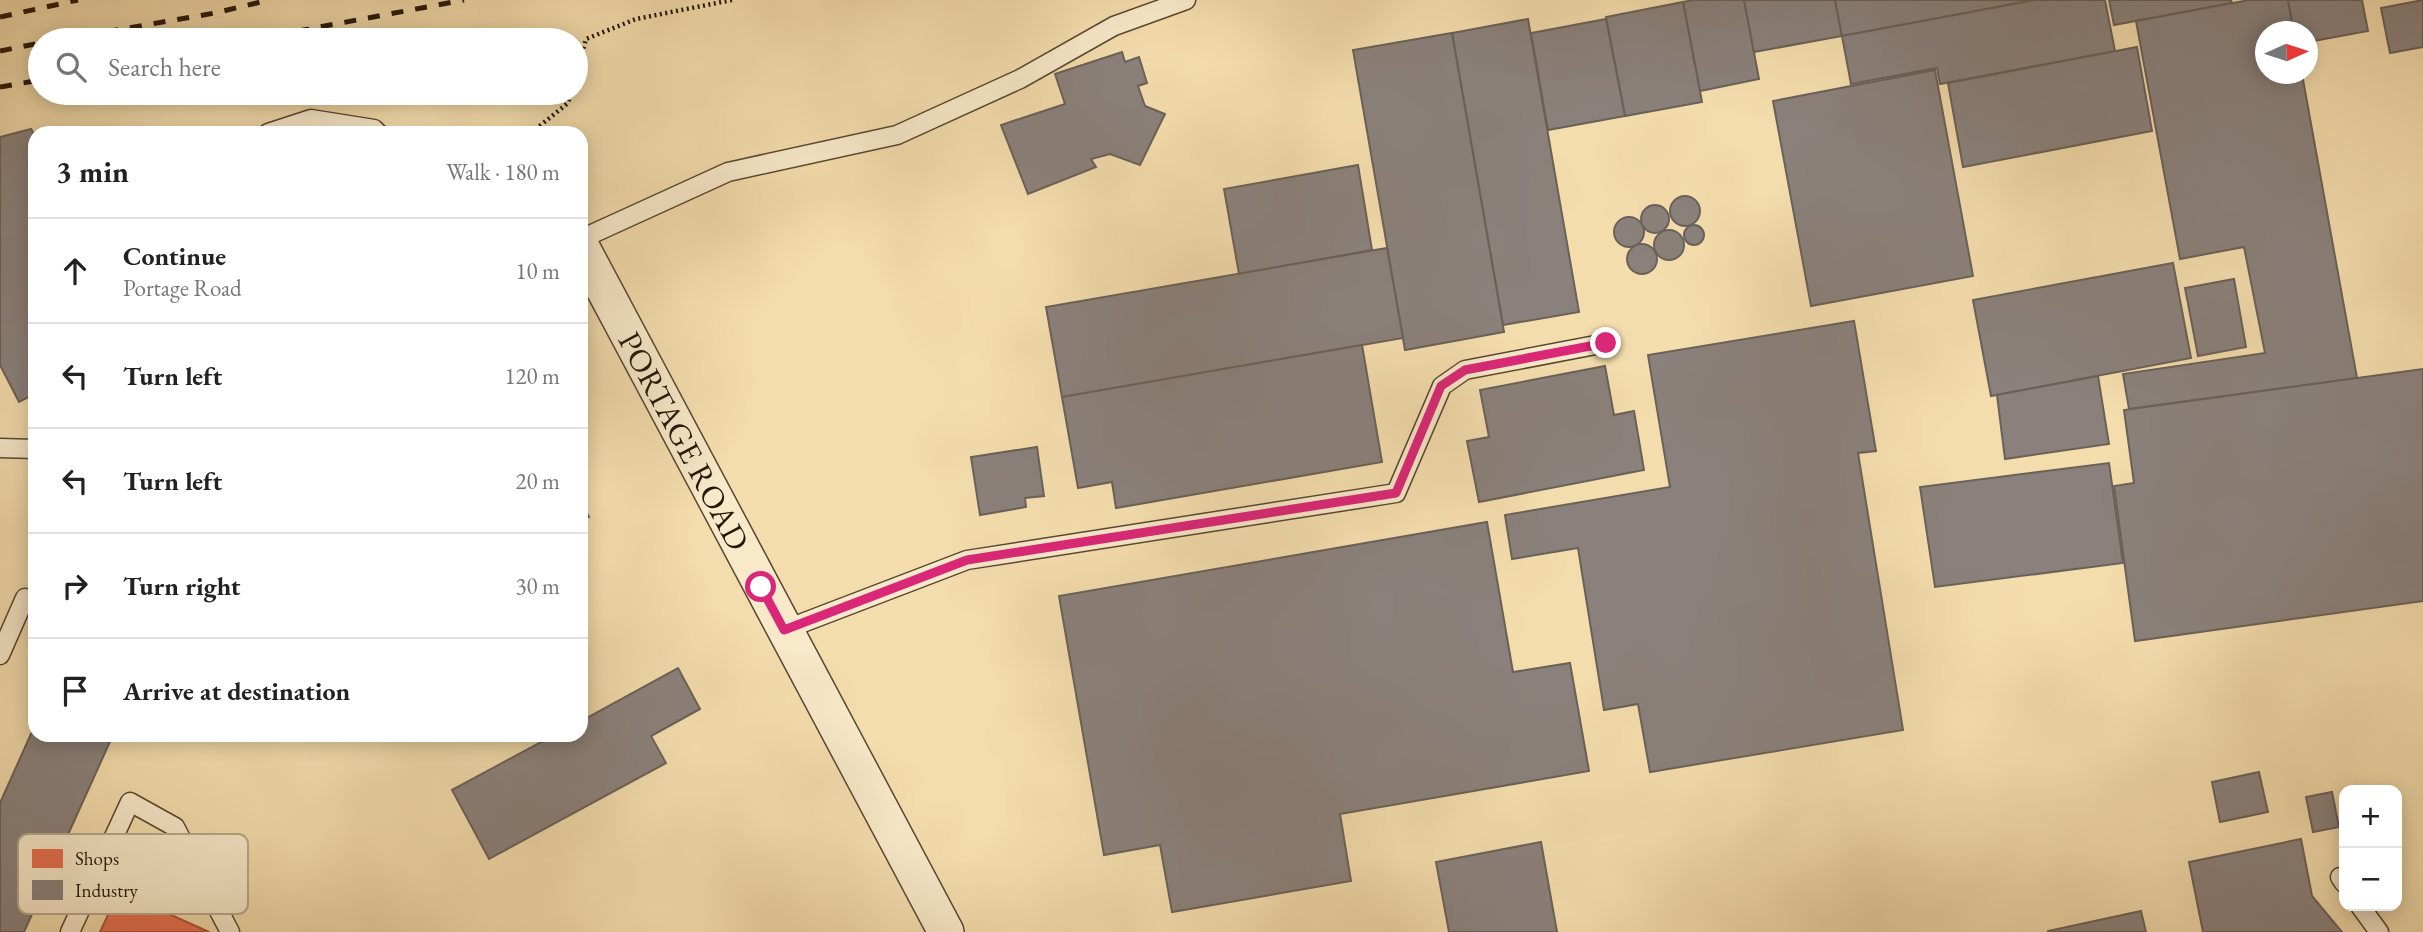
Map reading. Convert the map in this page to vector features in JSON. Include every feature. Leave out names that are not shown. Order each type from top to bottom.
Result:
[{"type":"street","name":"PORTAGE ROAD","points":[[588,259],[946,932]]},
{"type":"lane","points":[[588,236],[728,172],[897,135],[1020,79],[1114,26],[1186,0]]},
{"type":"lane","points":[[288,126],[311,118],[356,126]]},
{"type":"lane","points":[[784,630],[967,560],[1396,493],[1441,386],[1465,370],[1606,343]]},
{"type":"lane","points":[[0,448],[28,449]]},
{"type":"lane","points":[[0,655],[25,598]]},
{"type":"lane","points":[[115,834],[130,802],[175,827],[179,834]]},
{"type":"lane","points":[[2364,911],[2379,932]]},
{"type":"lane","points":[[70,932],[78,914]]},
{"type":"lane","points":[[221,914],[230,932]]},
{"type":"path","points":[[588,38],[636,19],[732,0]]},
{"type":"path","points":[[540,126],[566,105]]},
{"type":"building: Shops","points":[[108,914],[169,914],[209,932],[100,932]]},
{"type":"building: Industry","points":[[1744,0],[1759,79],[1700,91],[1683,2]]},
{"type":"building: Industry","points":[[1744,0],[1835,0],[1842,36],[1754,52]]},
{"type":"building: Industry","points":[[1835,0],[2035,0],[1842,36]]},
{"type":"building: Industry","points":[[2035,0],[2105,0],[2115,51],[1940,84],[1937,68],[1851,84],[1842,36]]},
{"type":"building: Industry","points":[[2109,0],[2231,0],[2232,3],[2114,25]]},
{"type":"building: Industry","points":[[2249,0],[2288,0],[2292,21],[2255,21],[2255,84],[2304,84],[2357,378],[2129,409],[2123,374],[2265,353],[2244,247],[2180,259],[2136,21]]},
{"type":"building: Industry","points":[[2288,0],[2362,0],[2368,31],[2318,40],[2318,21],[2292,21]]},
{"type":"building: Industry","points":[[2423,0],[2423,47],[2390,53],[2381,8]]},
{"type":"building: Industry","points":[[1683,2],[1702,102],[1625,116],[1606,17]]},
{"type":"building: Industry","points":[[1528,19],[1579,312],[1503,325],[1452,33]]},
{"type":"building: Industry","points":[[1606,19],[1625,116],[1548,130],[1531,33]]},
{"type":"building: Industry","points":[[1452,33],[1504,332],[1405,350],[1353,50]]},
{"type":"building: Industry","points":[[2137,47],[2152,131],[1963,167],[1948,83]]},
{"type":"building: Industry","points":[[1122,52],[1125,62],[1139,57],[1147,83],[1138,86],[1145,106],[1165,114],[1140,165],[1110,154],[1091,159],[1096,167],[1028,194],[1001,125],[1065,104],[1055,74]]},
{"type":"building: Industry","points":[[1935,70],[1973,276],[1811,306],[1773,101]]},
{"type":"building: Industry","points":[[28,130],[28,398],[19,402],[0,365],[0,137]]},
{"type":"building: Industry","points":[[1358,165],[1372,250],[1239,274],[1224,189]]},
{"type":"building: Industry","points":[[1685,196],[1695,201],[1700,211],[1695,221],[1685,226],[1675,221],[1670,211],[1675,201]]},
{"type":"building: Industry","points":[[1655,205],[1665,209],[1669,219],[1665,229],[1655,233],[1645,229],[1641,219],[1645,209]]},
{"type":"building: Industry","points":[[1629,217],[1639,222],[1644,232],[1639,242],[1629,247],[1619,242],[1614,232],[1619,222]]},
{"type":"building: Industry","points":[[1690,225],[1698,225],[1704,235],[1698,245],[1690,245],[1684,239],[1684,231]]},
{"type":"building: Industry","points":[[1669,230],[1675,231],[1683,239],[1683,251],[1675,259],[1669,260],[1663,259],[1655,251],[1654,245],[1655,239],[1663,231]]},
{"type":"building: Industry","points":[[1642,244],[1652,249],[1657,259],[1652,269],[1642,274],[1632,269],[1627,259],[1632,249]]},
{"type":"building: Industry","points":[[1387,248],[1403,338],[1062,397],[1046,307]]},
{"type":"building: Industry","points":[[2173,263],[2191,358],[1991,396],[1973,300]]},
{"type":"building: Industry","points":[[2234,279],[2246,347],[2198,356],[2185,288]]},
{"type":"building: Industry","points":[[1854,321],[1876,451],[1858,453],[1903,730],[1650,772],[1638,704],[1604,710],[1578,548],[1512,559],[1505,515],[1670,487],[1648,355]]},
{"type":"building: Industry","points":[[1362,345],[1382,462],[1116,508],[1112,482],[1078,488],[1062,397]]},
{"type":"building: Industry","points":[[1605,366],[1614,415],[1634,411],[1644,470],[1479,502],[1467,441],[1489,437],[1480,390]]},
{"type":"building: Industry","points":[[2423,369],[2423,601],[2135,641],[2114,486],[2134,483],[2124,410]]},
{"type":"building: Industry","points":[[2098,376],[2109,444],[2005,459],[1997,395]]},
{"type":"building: Industry","points":[[1037,447],[1044,496],[1025,498],[1026,507],[980,515],[971,457]]},
{"type":"building: Industry","points":[[2109,463],[2123,563],[1935,587],[1920,487]]},
{"type":"building: Industry","points":[[1487,522],[1513,672],[1570,663],[1589,771],[1340,814],[1351,881],[1172,912],[1160,845],[1104,855],[1059,596]]},
{"type":"building: Industry","points":[[678,668],[700,709],[651,736],[666,763],[489,859],[452,790],[541,742],[588,742],[588,717]]},
{"type":"building: Industry","points":[[28,741],[110,742],[68,834],[18,834],[18,914],[32,914],[24,932],[0,932],[0,803]]},
{"type":"building: Industry","points":[[2259,772],[2268,812],[2220,822],[2212,782]]},
{"type":"building: Industry","points":[[2332,792],[2339,827],[2313,832],[2306,797]]},
{"type":"building: Industry","points":[[2301,839],[2312,896],[2342,932],[2203,932],[2189,862]]},
{"type":"building: Industry","points":[[1541,842],[1557,932],[1449,932],[1436,862]]},
{"type":"building: Industry","points":[[2141,911],[2146,932],[2048,932],[2048,931]]},
{"type":"railway","points":[[0,17],[78,0]]},
{"type":"railway","points":[[128,28],[215,13],[269,0]]},
{"type":"railway","points":[[314,28],[464,0]]},
{"type":"railway","points":[[0,51],[28,45]]},
{"type":"railway","points":[[0,87],[28,82]]},
{"type":"route","points":[[761,587],[784,630],[967,560],[1396,493],[1441,386],[1465,370],[1606,343]]}]
